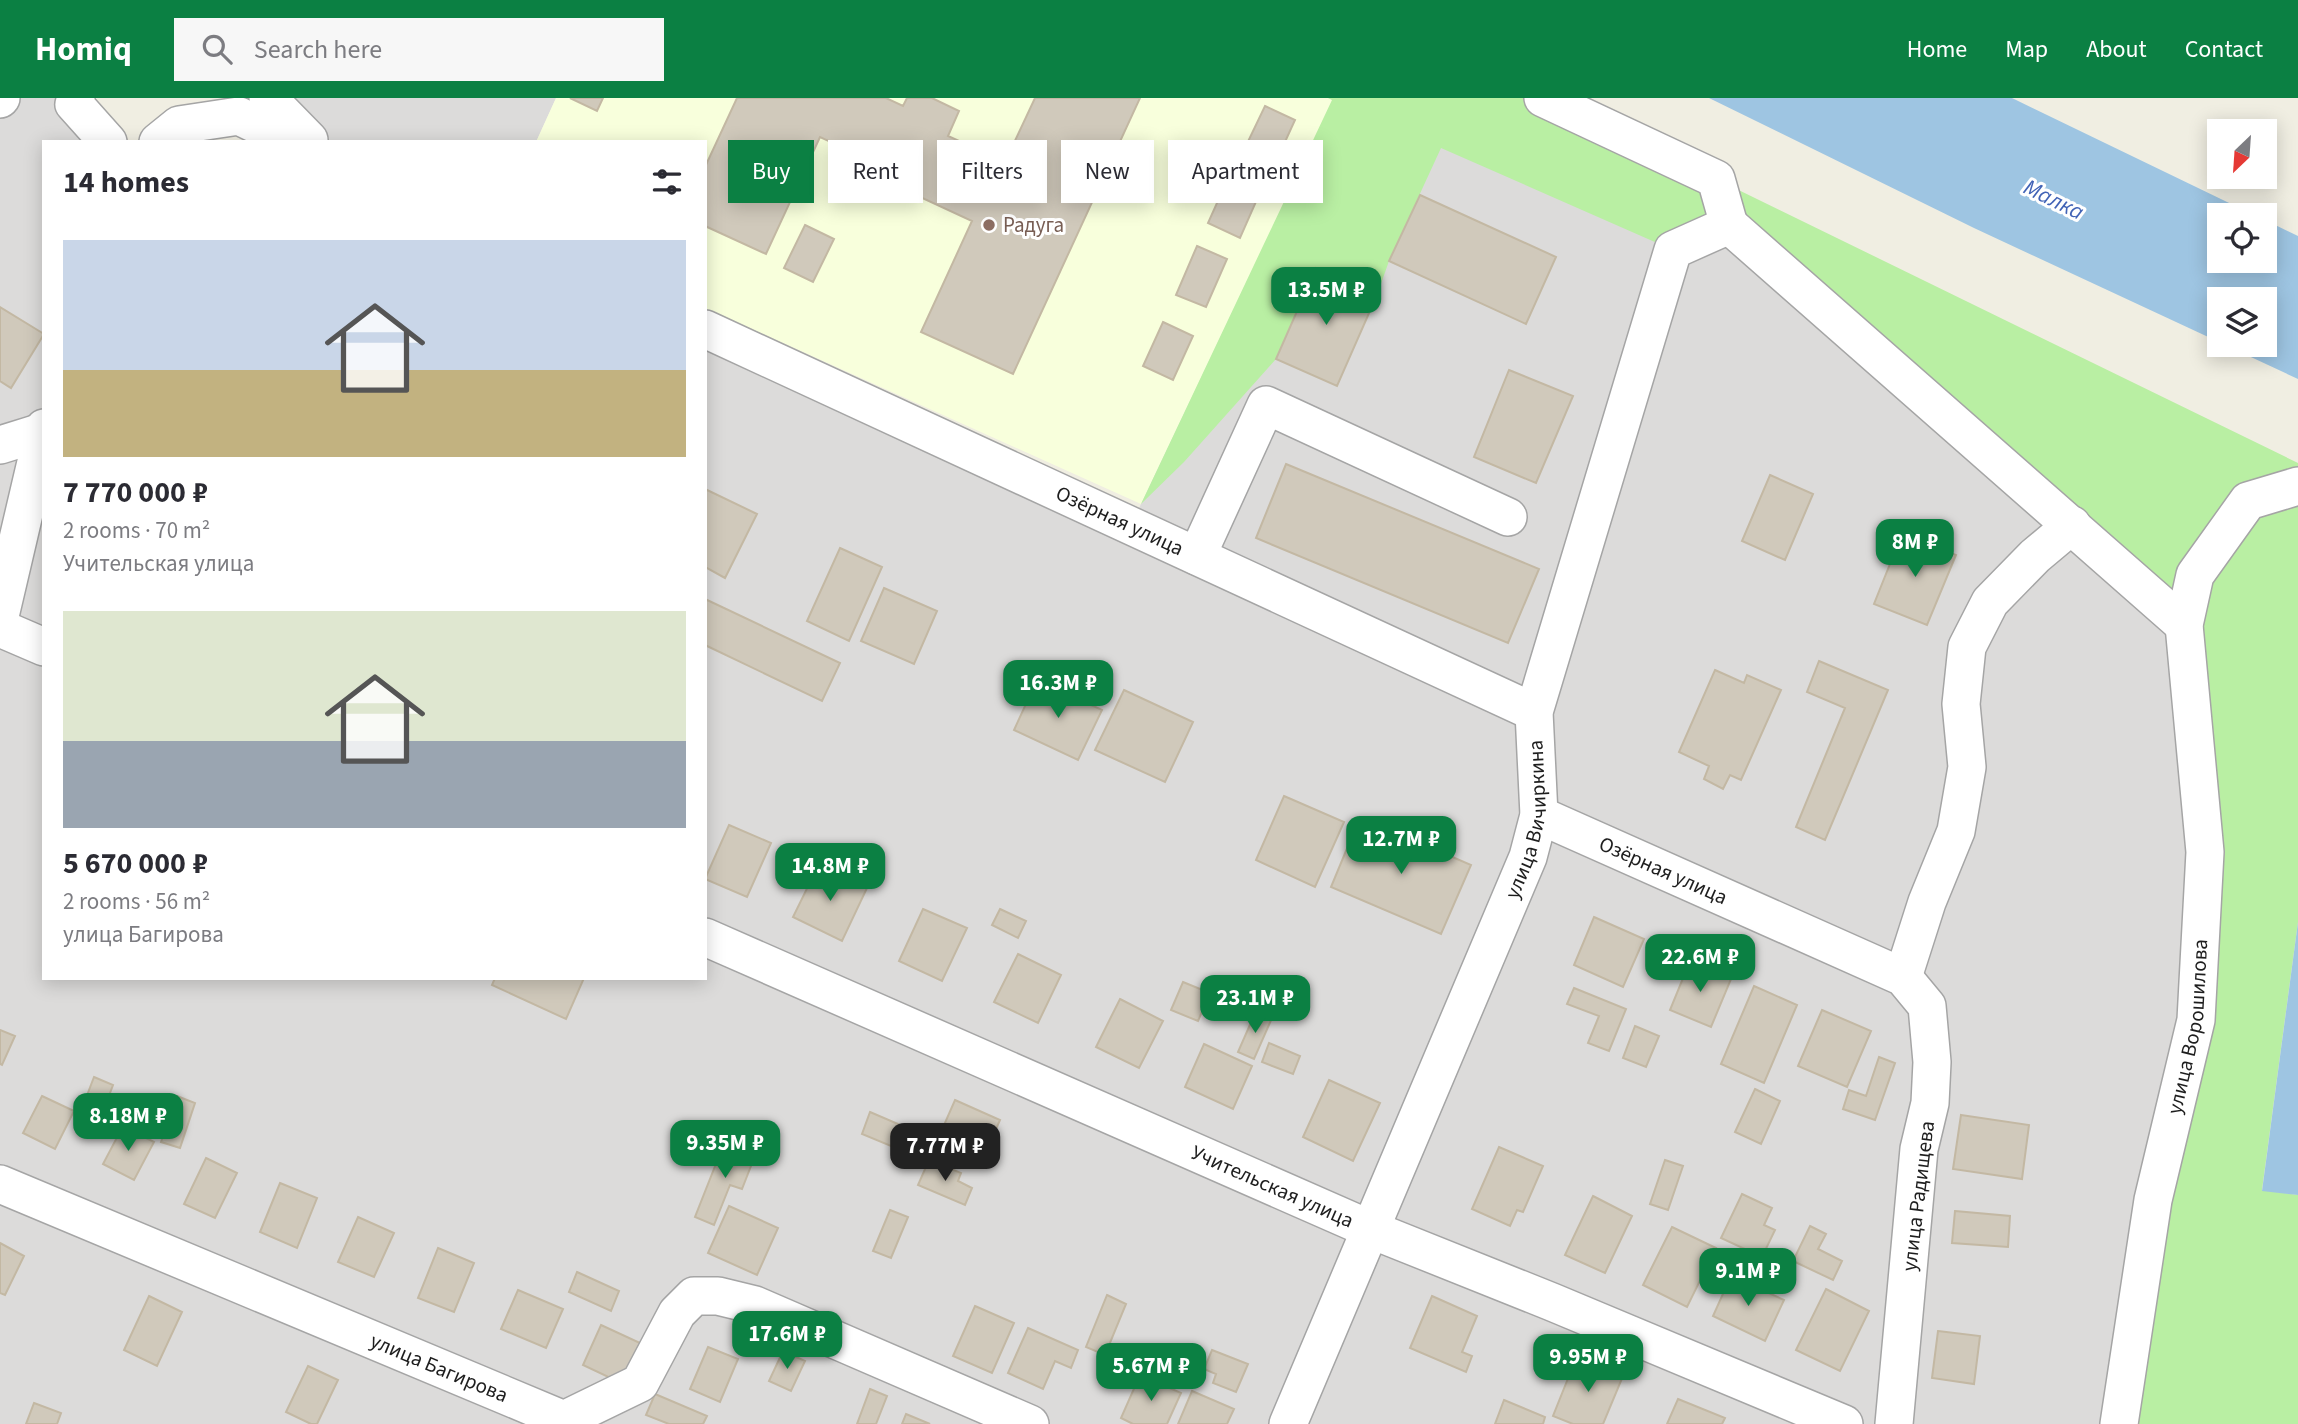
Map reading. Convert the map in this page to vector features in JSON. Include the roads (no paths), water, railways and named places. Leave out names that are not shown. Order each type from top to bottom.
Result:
[{"type":"street","points":[[1543,98],[1716,178],[1729,225],[2184,625]]},
{"type":"street","points":[[73,100],[106,140]]},
{"type":"street","points":[[160,140],[179,125],[267,105]]},
{"type":"street","points":[[267,105],[292,140]]},
{"type":"street","points":[[267,105],[308,140]]},
{"type":"street","name":"улица Вичиркина","points":[[1288,1424],[1528,857],[1539,815],[1534,712],[1673,250],[1729,225]]},
{"type":"street","name":"Озёрная улица","points":[[707,330],[1534,712]]},
{"type":"street","points":[[1197,556],[1266,405],[1508,517]]},
{"type":"street","points":[[0,445],[42,430]]},
{"type":"street","points":[[0,616],[42,434]]},
{"type":"street","name":"улица Ворошилова","points":[[2119,1424],[2153,1200],[2196,1020],[2205,852],[2184,625],[2195,575],[2248,501],[2298,486]]},
{"type":"street","points":[[1903,977],[1927,902],[1956,831],[1967,767],[1961,704],[1967,647],[1990,603],[2035,556],[2071,525]]},
{"type":"street","points":[[0,628],[42,646]]},
{"type":"street","name":"Озёрная улица","points":[[1539,815],[1903,977]]},
{"type":"street","name":"Учительская улица","points":[[707,938],[1372,1230],[1565,1307],[1844,1424]]},
{"type":"street","name":"улица Радищева","points":[[1894,1424],[1919,1149],[1930,1103],[1933,1062],[1927,1006],[1903,977]]},
{"type":"street","name":"улица Багирова","points":[[0,1184],[563,1422],[640,1383],[677,1313],[694,1296],[718,1296],[755,1305],[1030,1424]]},
{"type":"water","name":"Малка","points":[[1709,98],[2012,98],[2229,203],[2207,203],[2207,273],[2277,273],[2277,226],[2298,236],[2298,379],[2251,357],[2277,357],[2277,287],[2207,287],[2207,336],[1974,228]]},
{"type":"water","points":[[2298,922],[2298,1195],[2262,1191]]},
{"type":"place","name":"Радуга","points":[[989,225]]}]
